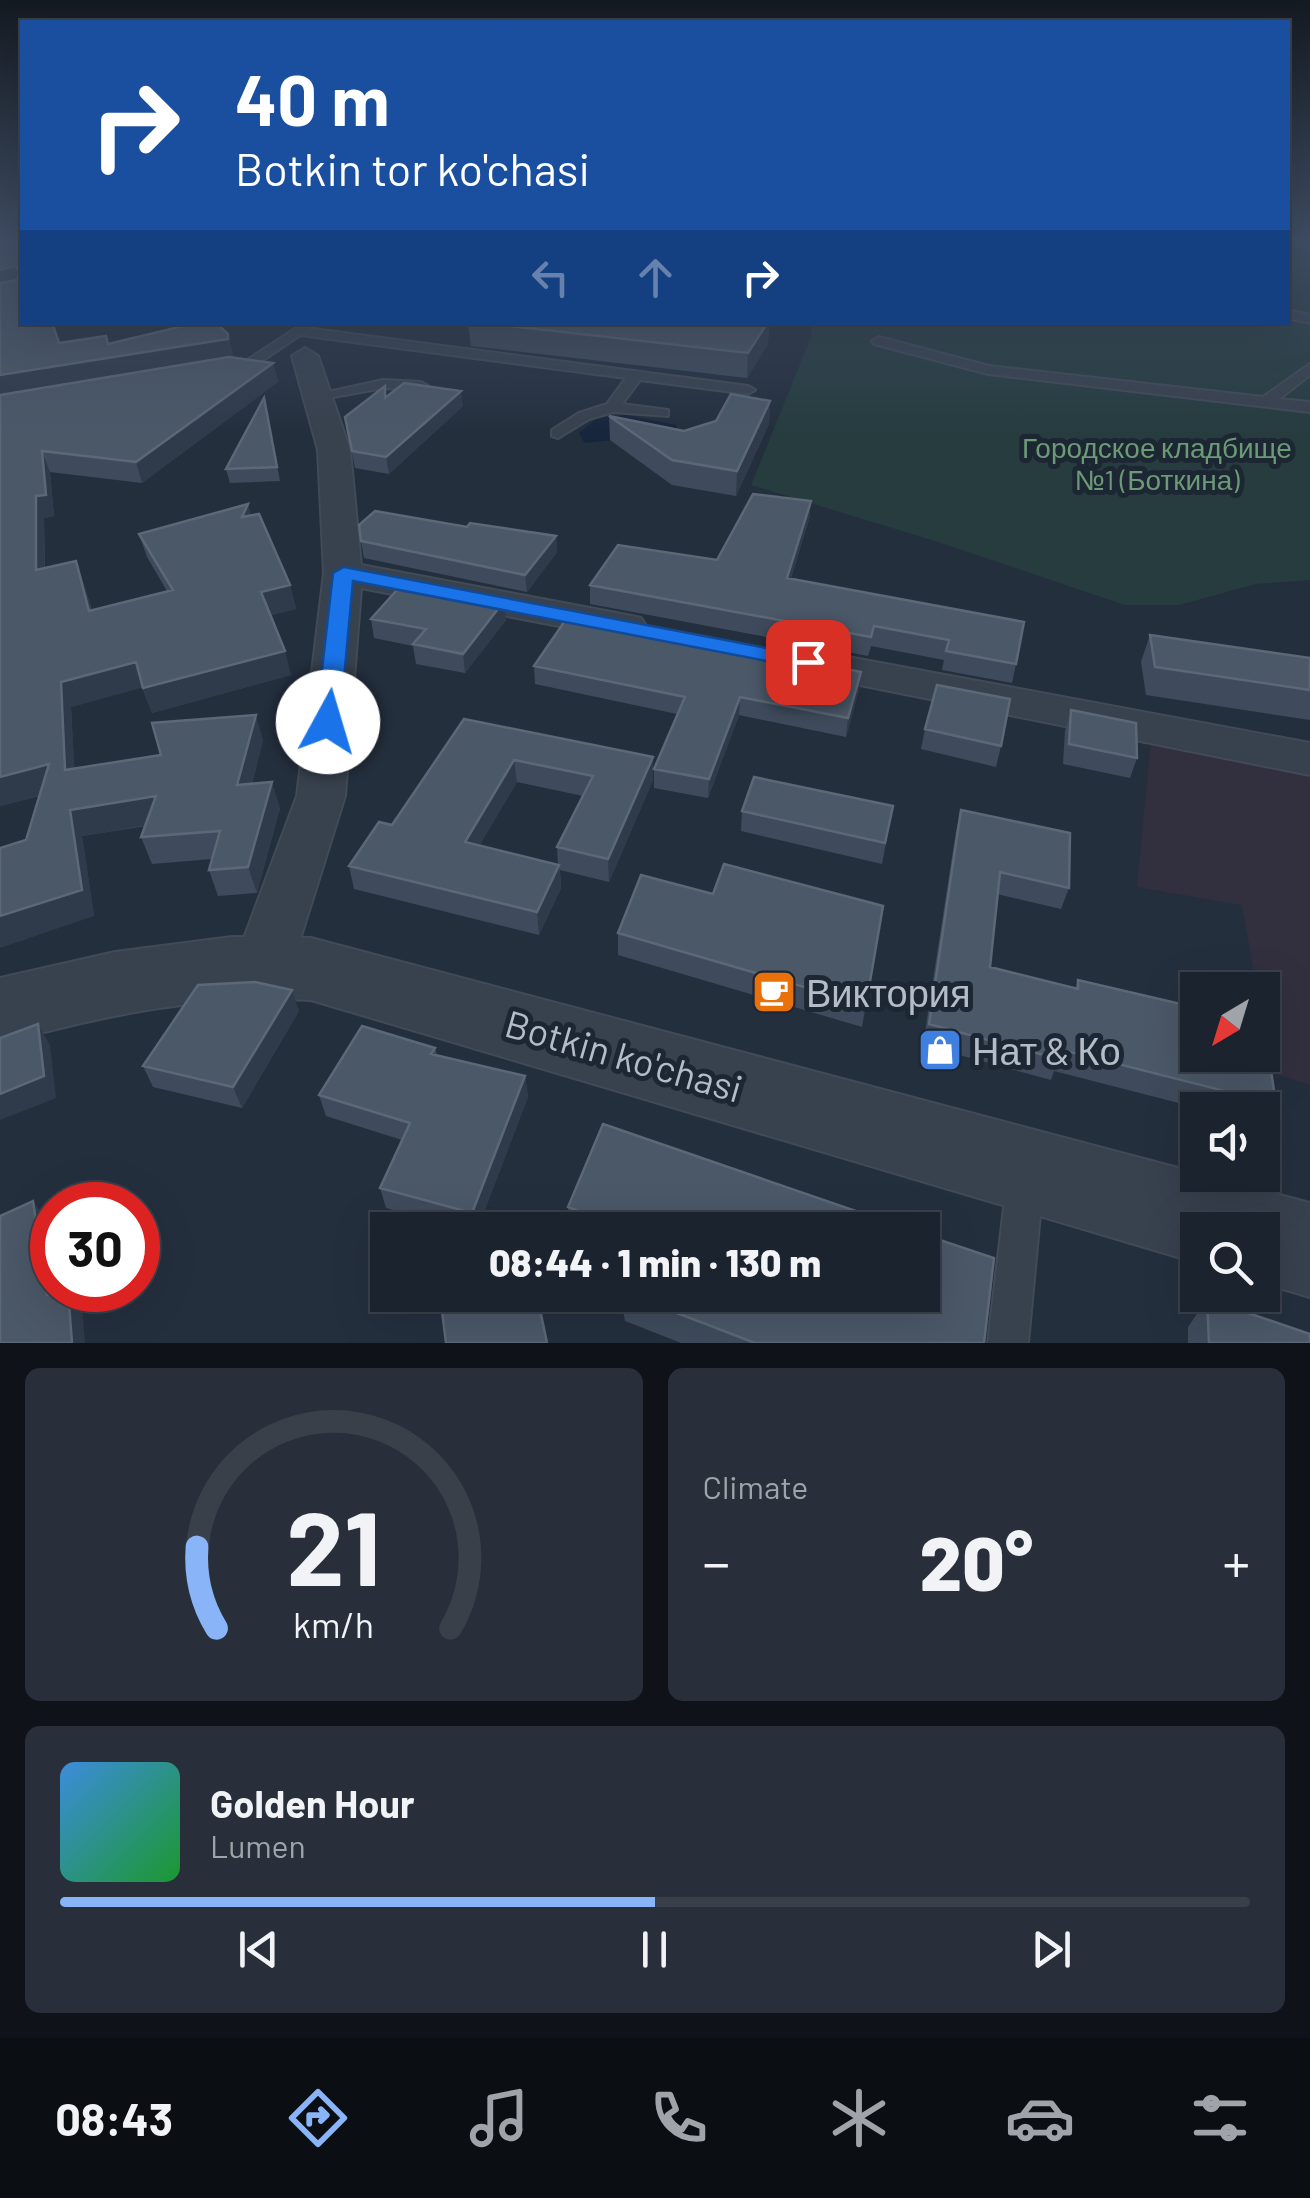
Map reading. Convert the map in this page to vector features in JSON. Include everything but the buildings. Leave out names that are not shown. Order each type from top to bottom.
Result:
[{"type":"street","points":[[263,965],[320,796],[344,573],[334,450],[305,356]]},
{"type":"street","points":[[344,573],[672,636]]},
{"type":"street","points":[[769,655],[1310,759]]},
{"type":"street","name":"Botkin ko'chasi","points":[[0,1011],[137,979],[263,965],[311,969],[1180,1213]]},
{"type":"street","points":[[1280,1241],[1310,1250]]},
{"type":"lane","points":[[248,364],[298,331],[748,390]]},
{"type":"lane","points":[[880,341],[988,370],[1310,407]]},
{"type":"lane","points":[[230,367],[305,356]]},
{"type":"lane","points":[[1266,402],[1310,368]]},
{"type":"lane","points":[[612,407],[636,376]]},
{"type":"lane","points":[[317,396],[383,384],[421,386]]},
{"type":"lane","points":[[558,433],[584,416],[612,407],[662,413]]},
{"type":"lane","points":[[1008,1343],[1026,1169]]},
{"type":"shaded area","points":[[1151,740],[1310,765],[1310,1085],[1271,1073],[1280,1072],[1280,972],[1254,972],[1242,905],[1137,887]]},
{"type":"green space","name":"Городское кладбище №1 (Боткина)","points":[[1290,306],[1310,306],[1310,580],[1256,584],[1179,605],[1125,605],[751,485],[812,335],[810,325],[1290,325]]},
{"type":"water","points":[[627,415],[676,425],[678,434],[584,443],[579,433],[597,418]]},
{"type":"place","name":"Виктория","points":[[774,992]]},
{"type":"place","name":"Нат & Ко","points":[[940,1050]]},
{"type":"route","points":[[328,722],[344,573],[808,662]]}]
